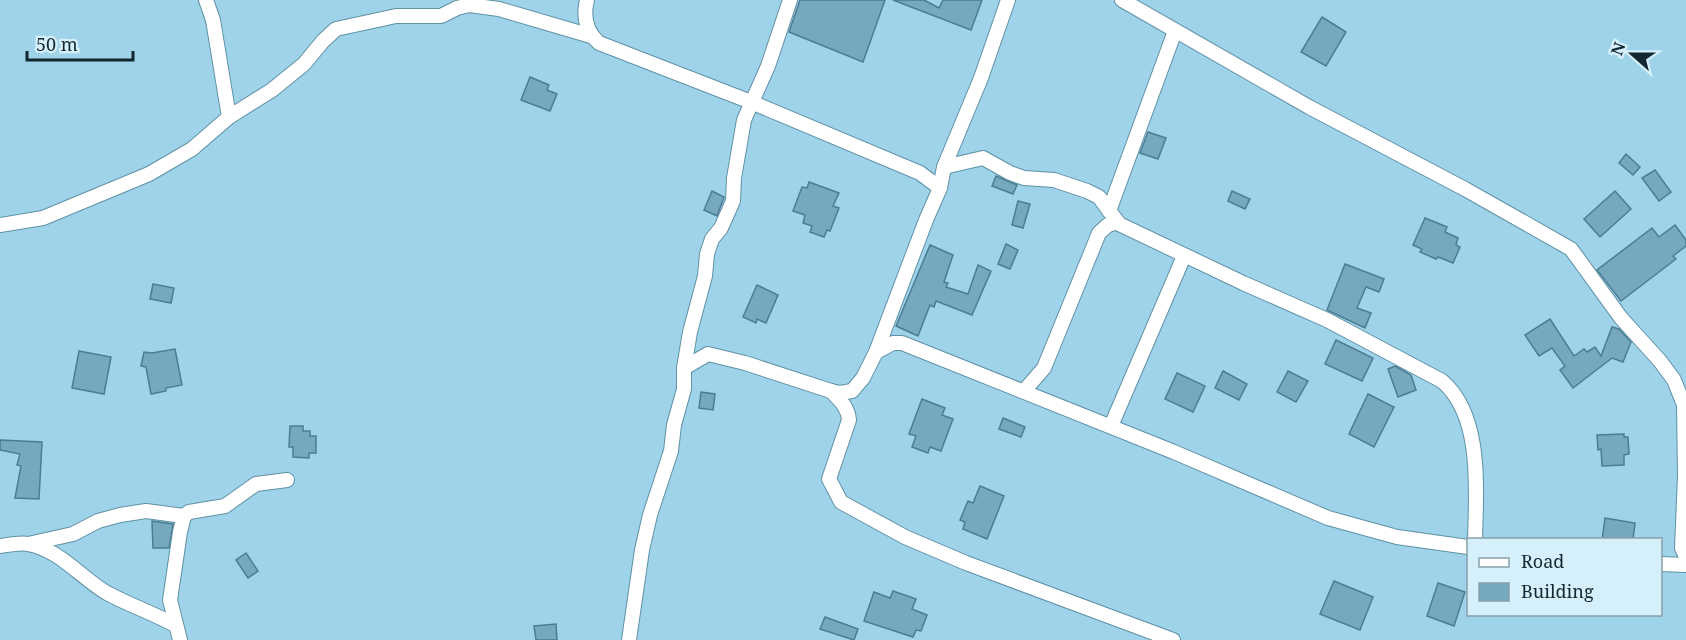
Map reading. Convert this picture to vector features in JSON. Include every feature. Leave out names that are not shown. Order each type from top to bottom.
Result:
[{"type":"street","points":[[206,0],[213,20],[229,117]]},
{"type":"street","points":[[587,0],[586,22],[591,36]]},
{"type":"street","points":[[628,640],[642,550],[650,516],[671,451],[674,425],[684,389],[684,368],[690,332],[705,276],[707,254],[712,239],[721,228],[733,201],[734,178],[744,120],[768,66],[790,0]]},
{"type":"street","points":[[684,368],[708,354],[831,391],[840,393],[852,391],[863,378],[876,352],[940,189],[944,167],[981,78],[1008,0]]},
{"type":"street","points":[[1122,0],[1309,107],[1571,249],[1622,318],[1674,380],[1684,405],[1685,476],[1682,548],[1686,557]]},
{"type":"street","points":[[0,225],[43,218],[149,174],[192,149],[229,117],[272,90],[304,64],[336,29],[396,16],[441,16],[456,8],[469,5],[499,9],[591,36],[599,43],[751,102],[920,173],[940,189]]},
{"type":"street","points":[[1109,211],[1175,32]]},
{"type":"street","points":[[944,167],[984,158],[1024,178],[1054,180],[1087,191],[1099,197],[1118,222],[1184,256],[1327,320],[1442,381],[1453,390],[1461,403],[1472,440],[1476,478],[1475,538]]},
{"type":"street","points":[[1024,391],[1044,368],[1099,233],[1108,225],[1118,222]]},
{"type":"street","points":[[1111,426],[1184,256]]},
{"type":"street","points":[[876,352],[893,343],[902,343],[1111,426],[1328,518],[1397,537],[1467,547]]},
{"type":"street","points":[[831,391],[844,405],[849,420],[829,479],[841,502],[905,537],[966,563],[1173,640]]},
{"type":"street","points":[[180,640],[170,600],[184,516],[189,512],[225,506],[256,484],[287,480]]},
{"type":"street","points":[[0,546],[28,544],[73,534],[98,520],[146,511],[184,516]]},
{"type":"street","points":[[28,544],[52,553],[87,581],[110,594],[175,625]]},
{"type":"street","points":[[1662,564],[1686,565]]},
{"type":"building","points":[[800,0],[885,0],[863,62],[789,32]]},
{"type":"building","points":[[893,0],[924,0],[939,8],[943,0],[982,0],[971,30]]},
{"type":"building","points":[[1322,17],[1346,32],[1326,66],[1301,52]]},
{"type":"building","points":[[530,77],[549,85],[547,90],[557,94],[550,111],[521,100]]},
{"type":"building","points":[[1148,132],[1166,138],[1158,159],[1140,153]]},
{"type":"building","points":[[1626,154],[1640,167],[1633,175],[1619,163]]},
{"type":"building","points":[[1655,170],[1671,192],[1659,201],[1642,178]]},
{"type":"building","points":[[996,176],[1017,185],[1013,194],[992,186]]},
{"type":"building","points":[[809,182],[839,193],[833,206],[839,208],[830,231],[827,230],[824,237],[810,232],[812,226],[803,223],[805,215],[793,211],[802,187],[807,188]]},
{"type":"building","points":[[712,191],[724,197],[717,216],[704,210]]},
{"type":"building","points":[[1232,191],[1250,199],[1245,209],[1228,201]]},
{"type":"building","points":[[1615,191],[1631,209],[1600,237],[1584,219]]},
{"type":"building","points":[[1018,201],[1030,204],[1023,228],[1012,225]]},
{"type":"building","points":[[1425,218],[1447,227],[1445,232],[1458,238],[1456,245],[1460,247],[1453,263],[1420,252],[1422,249],[1413,245]]},
{"type":"building","points":[[1675,225],[1686,240],[1686,246],[1673,256],[1676,259],[1621,301],[1597,270],[1652,228],[1659,237]]},
{"type":"building","points":[[1006,244],[1018,250],[1010,269],[998,264]]},
{"type":"building","points":[[930,245],[953,255],[944,282],[948,283],[946,287],[968,294],[978,265],[991,271],[972,315],[936,301],[934,307],[930,305],[918,336],[896,326]]},
{"type":"building","points":[[1345,264],[1384,279],[1379,292],[1366,287],[1357,308],[1371,313],[1365,328],[1327,310]]},
{"type":"building","points":[[153,284],[174,288],[171,303],[150,299]]},
{"type":"building","points":[[757,285],[778,295],[766,323],[757,319],[756,323],[743,317]]},
{"type":"building","points":[[1550,319],[1574,356],[1584,349],[1587,352],[1595,347],[1601,356],[1612,327],[1619,329],[1631,342],[1623,362],[1612,358],[1573,388],[1560,370],[1565,366],[1552,348],[1539,356],[1525,335]]},
{"type":"building","points":[[1336,340],[1373,358],[1362,381],[1325,364]]},
{"type":"building","points":[[175,349],[182,385],[151,394],[146,367],[141,366],[144,352]]},
{"type":"building","points":[[79,351],[111,357],[104,394],[72,388]]},
{"type":"building","points":[[1395,366],[1411,375],[1416,390],[1398,397],[1388,369]]},
{"type":"building","points":[[1223,371],[1247,384],[1239,400],[1215,388]]},
{"type":"building","points":[[1288,371],[1308,381],[1296,402],[1277,392]]},
{"type":"building","points":[[1177,373],[1205,386],[1193,412],[1165,399]]},
{"type":"building","points":[[701,392],[715,394],[713,410],[699,408]]},
{"type":"building","points":[[1368,394],[1394,407],[1374,447],[1349,434]]},
{"type":"building","points":[[922,399],[945,408],[942,415],[953,419],[941,451],[930,447],[928,453],[912,447],[916,436],[909,434]]},
{"type":"building","points":[[1003,418],[1025,427],[1021,437],[999,429]]},
{"type":"building","points":[[290,426],[303,426],[303,431],[310,431],[310,436],[316,436],[316,453],[309,453],[309,458],[293,457],[293,447],[289,447]]},
{"type":"building","points":[[1624,434],[1624,437],[1628,437],[1629,454],[1624,455],[1624,465],[1602,466],[1597,435]]},
{"type":"building","points":[[0,440],[42,442],[39,499],[15,498],[21,466],[17,465],[20,454],[0,450]]},
{"type":"building","points":[[980,486],[1004,496],[987,539],[963,529],[965,522],[960,520],[968,501],[973,503]]},
{"type":"building","points":[[1605,518],[1635,523],[1633,538],[1602,538]]},
{"type":"building","points":[[152,521],[173,524],[169,548],[153,548]]},
{"type":"building","points":[[246,553],[258,571],[248,578],[236,560]]},
{"type":"building","points":[[1334,581],[1373,597],[1360,630],[1320,614]]},
{"type":"building","points":[[1438,583],[1465,592],[1454,626],[1427,616]]},
{"type":"building","points":[[893,591],[916,599],[912,609],[927,615],[921,631],[916,630],[913,637],[864,621],[874,592],[890,598]]},
{"type":"building","points":[[825,617],[858,629],[854,640],[820,629]]},
{"type":"building","points":[[556,624],[557,640],[536,640],[534,626]]}]
